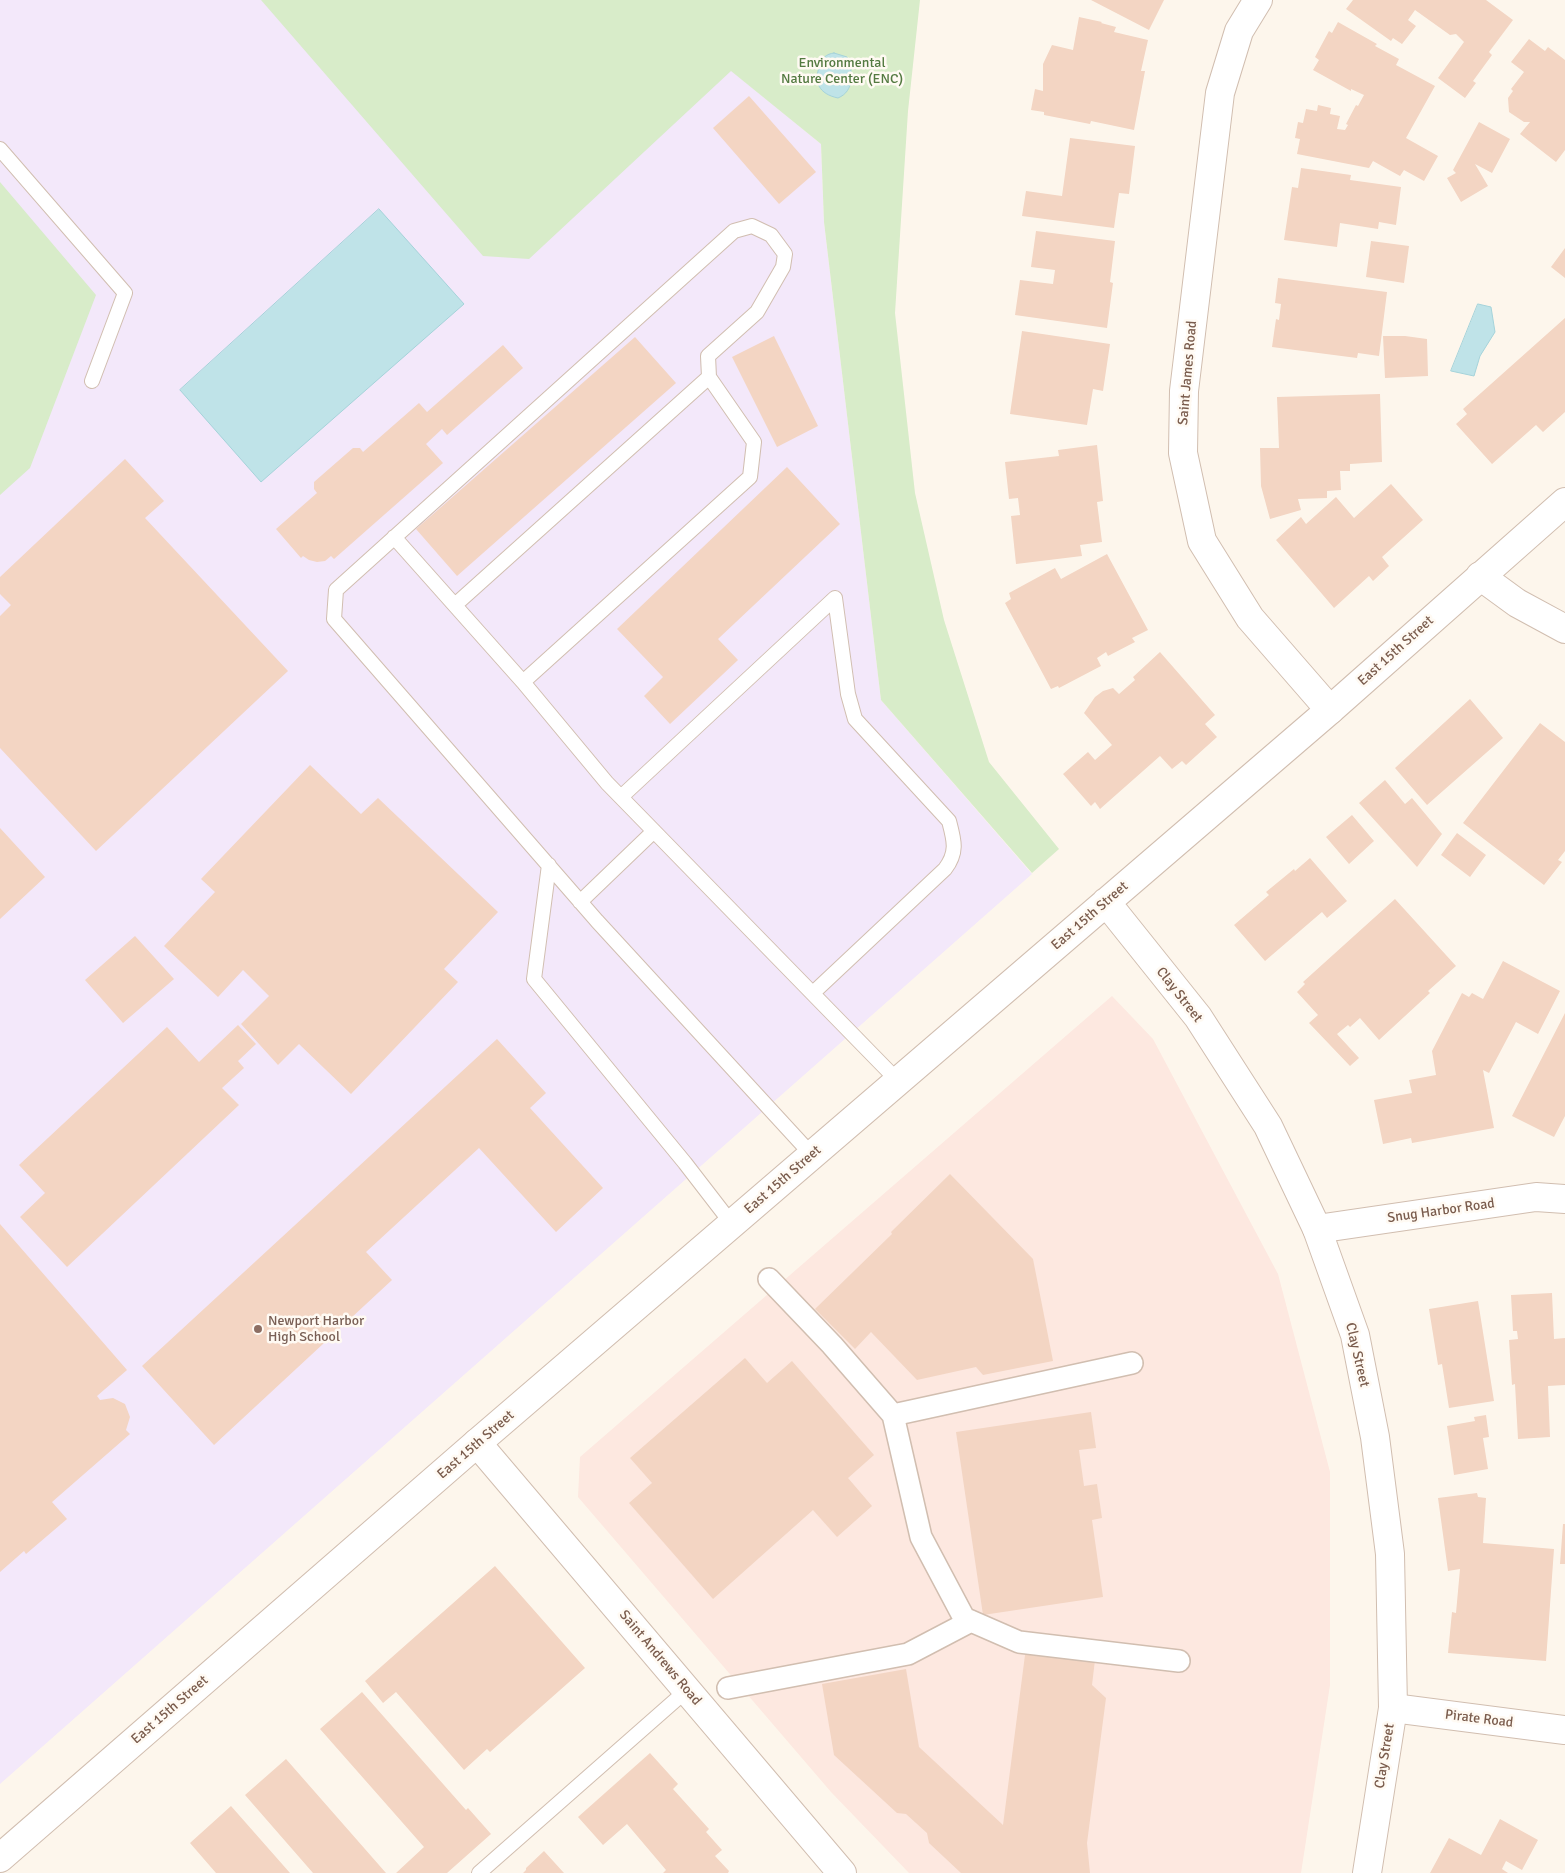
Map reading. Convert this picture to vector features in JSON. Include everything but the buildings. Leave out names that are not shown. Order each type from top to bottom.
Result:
[{"type":"street","name":"Saint James Road","points":[[1258,0],[1239,31],[1220,94],[1184,391],[1183,453],[1202,541],[1250,618],[1330,710]]},
{"type":"street","name":"East 15th Street","points":[[0,1858],[477,1443],[1330,710],[1565,502]]},
{"type":"street","points":[[1480,576],[1517,603],[1565,629]]},
{"type":"street","name":"Clay Street","points":[[1106,902],[1198,1017],[1263,1117],[1317,1229],[1355,1335],[1375,1437],[1390,1554],[1393,1708],[1367,1873]]},
{"type":"street","name":"Snug Harbor Road","points":[[1317,1229],[1536,1197],[1565,1199]]},
{"type":"street","points":[[769,1279],[832,1345],[893,1415],[921,1537],[964,1618],[1019,1642],[1178,1661]]},
{"type":"street","points":[[893,1415],[1132,1363]]},
{"type":"street","name":"Saint Andrews Road","points":[[477,1443],[842,1873]]},
{"type":"street","points":[[728,1688],[908,1654],[971,1621]]},
{"type":"street","name":"Pirate Road","points":[[1393,1708],[1565,1730]]},
{"type":"lane","points":[[0,150],[125,293],[92,381]]},
{"type":"lane","points":[[523,682],[750,477],[754,442],[710,377],[708,356],[757,312],[783,267],[786,254],[771,234],[752,226],[734,231],[336,590],[334,618],[580,902],[812,1155]]},
{"type":"lane","points":[[455,605],[710,377]]},
{"type":"lane","points":[[394,537],[523,682],[606,783],[898,1081]]},
{"type":"lane","points":[[621,797],[835,598],[848,694],[855,720],[949,821],[953,836],[954,853],[952,861],[945,870],[813,993]]},
{"type":"lane","points":[[580,902],[654,831]]},
{"type":"lane","points":[[549,865],[534,979],[732,1224]]},
{"type":"lane","points":[[479,1873],[687,1690]]},
{"type":"shaded area","name":"Newport Harbor High School","points":[[0,0],[808,0],[732,71],[821,144],[824,222],[881,700],[1032,874],[0,1784]]},
{"type":"shaded area","points":[[1112,996],[1153,1039],[1278,1274],[1330,1472],[1330,1685],[1301,1873],[909,1873],[831,1792],[578,1497],[580,1457]]},
{"type":"green space","name":"Environmental Nature Center (ENC)","points":[[261,0],[920,0],[908,111],[895,313],[915,493],[944,620],[989,762],[1059,849],[1032,873],[881,700],[824,222],[821,144],[731,71],[529,259],[483,256]]},
{"type":"green space","points":[[0,182],[96,295],[30,468],[0,495]]},
{"type":"water","points":[[834,53],[847,57],[851,68],[850,86],[844,95],[838,98],[826,94],[822,90],[817,77],[822,60],[827,55]]},
{"type":"water","points":[[379,209],[464,304],[261,482],[180,390]]},
{"type":"water","points":[[1478,304],[1491,307],[1495,332],[1480,356],[1474,376],[1451,371]]},
{"type":"place","name":"Newport Harbor High School","points":[[258,1329]]}]
